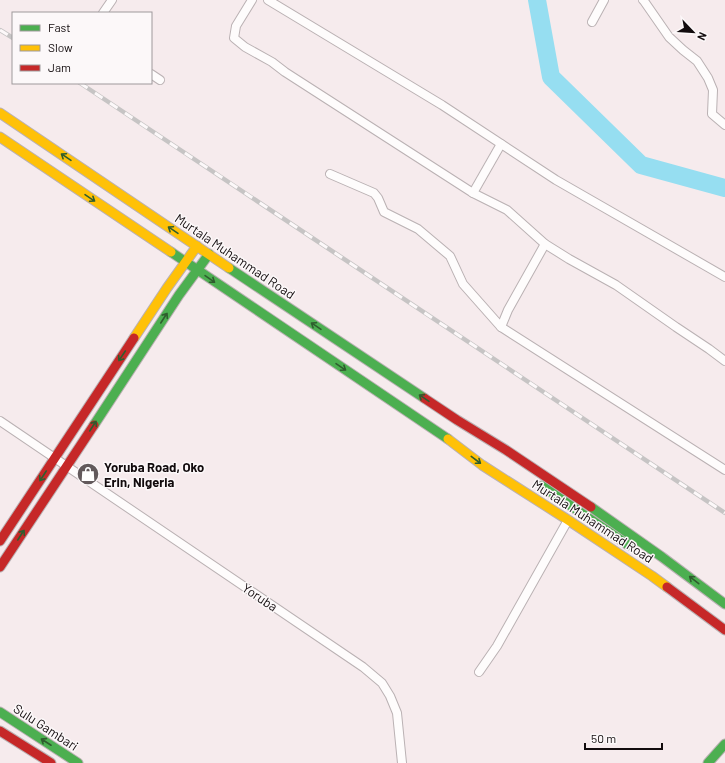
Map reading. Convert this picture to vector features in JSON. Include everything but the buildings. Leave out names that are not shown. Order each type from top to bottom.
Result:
[{"type":"main road","name":"Murtala Muhammad Road","points":[[0,113],[457,420],[492,441],[600,513],[679,568],[725,604]]},
{"type":"main road","name":"Murtala Muhammad Road","points":[[0,137],[445,437],[482,465],[652,576],[725,630]]},
{"type":"main road","points":[[0,541],[167,288],[197,246]]},
{"type":"main road","points":[[0,567],[179,295],[209,254]]},
{"type":"main road","name":"Murtala Muhammad Road","points":[[457,420],[472,436],[500,457]]},
{"type":"main road","name":"Murtala Muhammad Road","points":[[445,437],[466,445],[483,454]]},
{"type":"main road","name":"Murtala Muhammad Road","points":[[515,476],[536,486],[634,548]]},
{"type":"main road","name":"Murtala Muhammad Road","points":[[536,486],[676,585],[725,623]]},
{"type":"main road","points":[[673,576],[702,598]]},
{"type":"main road","name":"Sulu Gambari","points":[[0,712],[78,763]]},
{"type":"main road","points":[[0,731],[51,763]]},
{"type":"main road","points":[[708,763],[725,744]]},
{"type":"street","points":[[104,12],[112,0]]},
{"type":"street","points":[[252,0],[236,26],[234,38],[245,47],[272,62],[285,72],[473,193],[506,210],[545,244],[616,286],[725,361]]},
{"type":"street","points":[[268,0],[442,105],[556,180],[725,277]]},
{"type":"street","points":[[592,22],[604,0]]},
{"type":"street","points":[[643,0],[668,37],[697,61],[708,78],[713,90],[712,114],[725,125]]},
{"type":"street","points":[[152,75],[160,80]]},
{"type":"street","points":[[473,193],[501,144]]},
{"type":"street","points":[[330,174],[374,193],[378,198],[384,212],[418,229],[450,256],[463,284],[502,327],[725,470]]},
{"type":"street","points":[[502,327],[508,310],[545,244]]},
{"type":"street","name":"Yoruba","points":[[0,422],[363,667],[382,683],[390,696],[397,714],[402,763]]},
{"type":"street","points":[[479,672],[497,646],[568,520]]},
{"type":"waterway","points":[[537,0],[551,77],[641,165],[725,188]]},
{"type":"railway","points":[[0,30],[12,37]]},
{"type":"railway","points":[[82,84],[725,513]]},
{"type":"traffic: fast","points":[[171,252],[448,439]]},
{"type":"traffic: fast","points":[[94,425],[179,295],[209,254]]},
{"type":"traffic: fast","points":[[229,268],[424,398]]},
{"type":"traffic: fast","points":[[542,486],[628,545]]},
{"type":"traffic: fast","points":[[591,507],[725,604]]},
{"type":"traffic: fast","points":[[0,712],[78,763]]},
{"type":"traffic: fast","points":[[708,763],[725,744]]},
{"type":"traffic: slow","points":[[0,113],[229,268]]},
{"type":"traffic: slow","points":[[0,137],[171,252]]},
{"type":"traffic: slow","points":[[134,338],[197,246]]},
{"type":"traffic: slow","points":[[448,439],[482,465],[568,520],[667,587]]},
{"type":"traffic: jam","points":[[0,541],[134,338]]},
{"type":"traffic: jam","points":[[424,398],[506,450],[591,507]]},
{"type":"traffic: jam","points":[[0,567],[94,425]]},
{"type":"traffic: jam","points":[[667,587],[725,630]]},
{"type":"traffic: jam","points":[[0,731],[51,763]]},
{"type":"place","name":"Yoruba Road, Oko Erin, Nigeria","points":[[88,474]]}]
